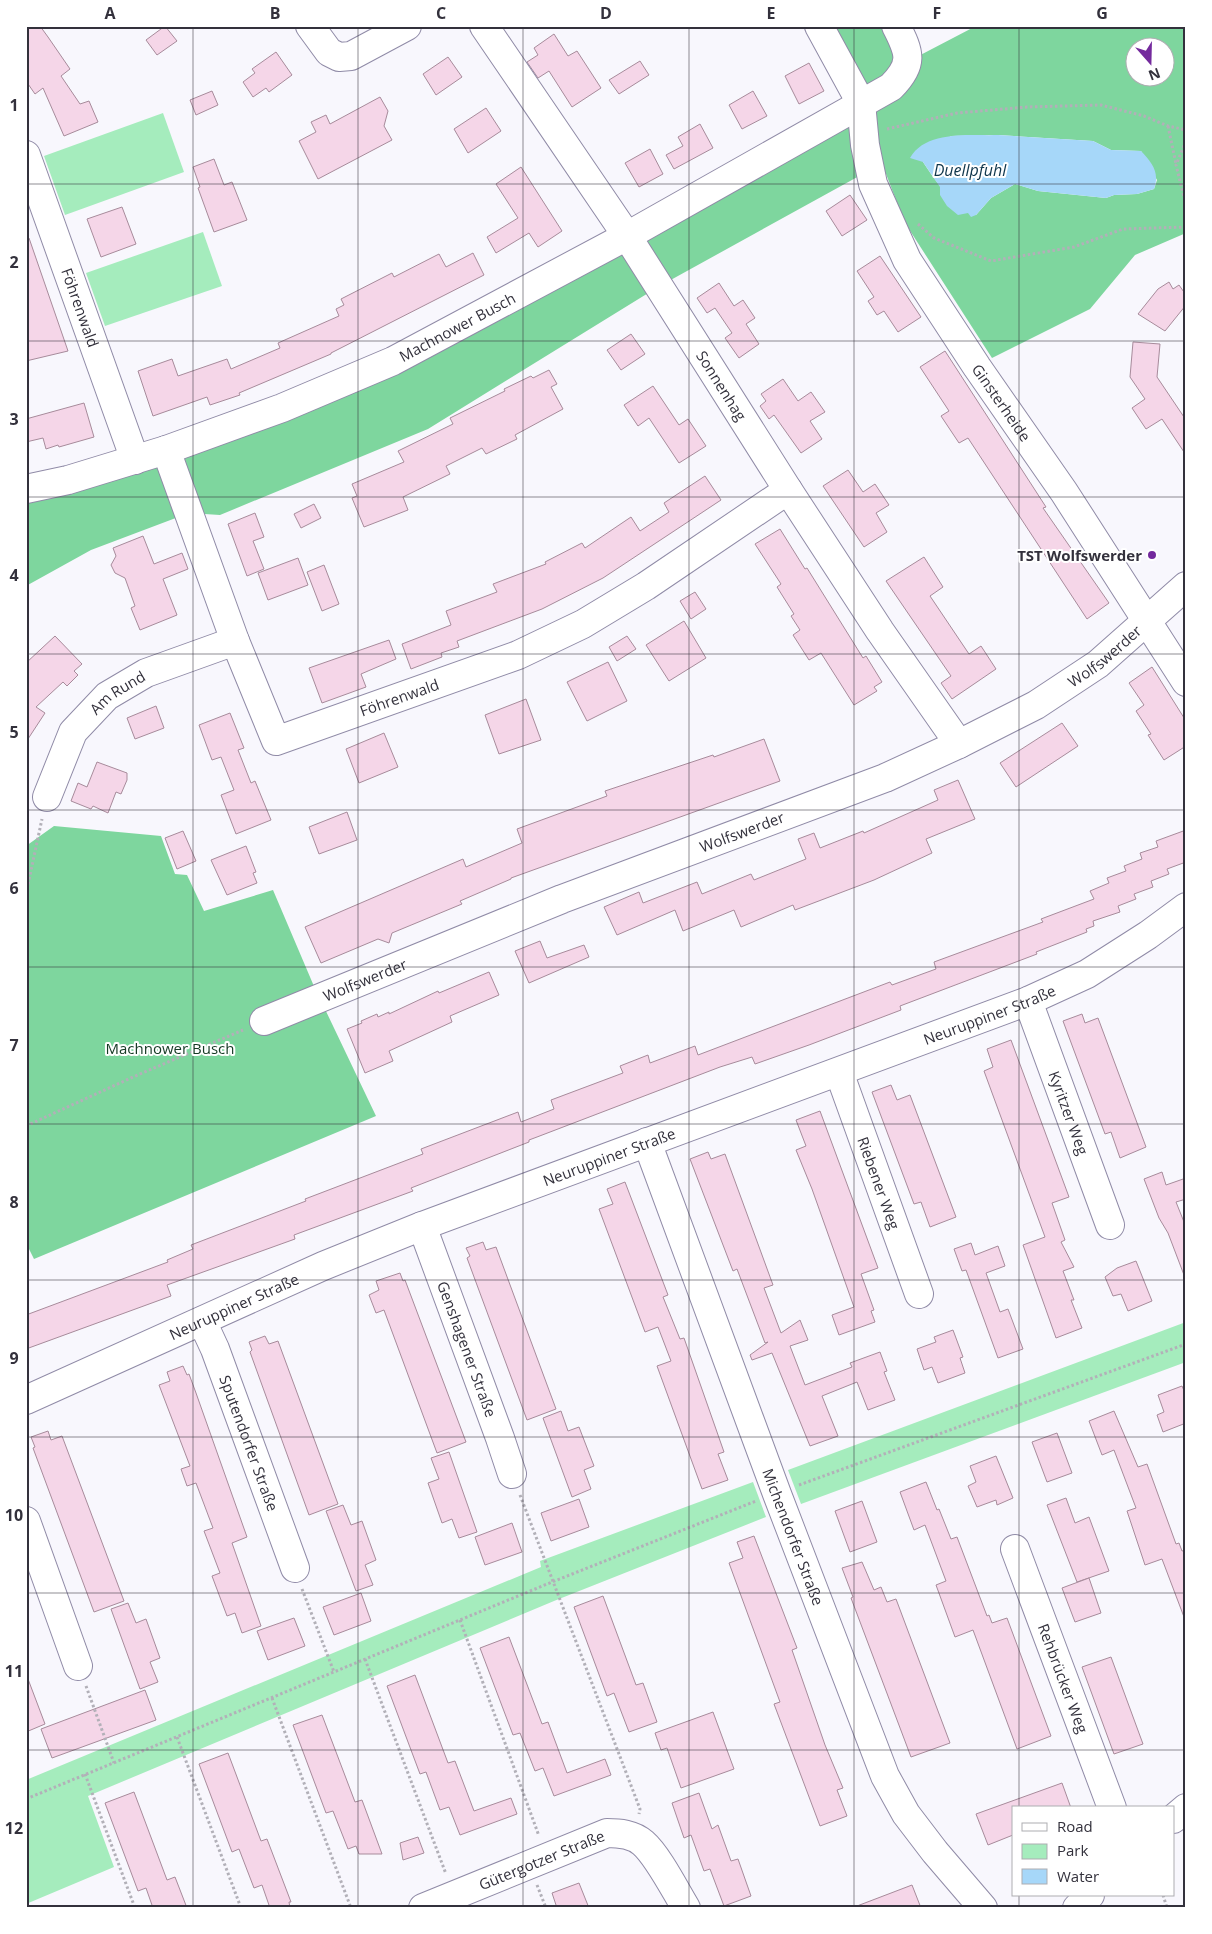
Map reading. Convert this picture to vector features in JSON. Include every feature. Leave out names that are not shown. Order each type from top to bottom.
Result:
[{"type":"street","points":[[310,26],[329,52],[338,57],[351,56],[407,26]]},
{"type":"street","name":"Sonnenhag","points":[[484,26],[627,236],[880,632],[959,744]]},
{"type":"street","name":"Ginsterheide","points":[[819,26],[861,103],[865,145],[873,184],[907,260],[977,367],[1064,492],[1186,682]]},
{"type":"street","points":[[861,103],[891,87],[901,77],[907,63],[908,50],[896,26]]},
{"type":"street","name":"Machnower Busch","points":[[26,489],[68,480],[166,450],[282,408],[393,362],[627,236],[861,103]]},
{"type":"street","name":"Föhrenwald","points":[[26,155],[135,460]]},
{"type":"street","name":"Föhrenwald","points":[[166,450],[235,641],[276,741],[518,655],[582,624],[646,586],[788,490]]},
{"type":"street","name":"Wolfswerder","points":[[264,1020],[562,899],[885,778],[959,744],[1036,705],[1098,664],[1147,623],[1186,586]]},
{"type":"street","name":"Am Rund","points":[[47,797],[73,732],[107,696],[146,673],[235,641]]},
{"type":"street","name":"Neuruppiner Straße","points":[[26,1400],[323,1266],[422,1226],[1028,1001],[1087,974],[1148,935],[1186,907]]},
{"type":"street","name":"Kyritzer Weg","points":[[1028,1001],[1110,1225]]},
{"type":"street","name":"Riebener Weg","points":[[839,1072],[919,1294]]},
{"type":"street","name":"Michendorfer Straße","points":[[647,1142],[776,1494],[884,1776],[906,1814],[935,1852],[983,1908]]},
{"type":"street","name":"Genshagener Straße","points":[[422,1226],[512,1474]]},
{"type":"street","name":"Sputendorfer Straße","points":[[202,1321],[215,1349],[295,1568]]},
{"type":"street","points":[[26,1521],[78,1666]]},
{"type":"street","name":"Rehbrücker Weg","points":[[1015,1549],[1111,1806]]},
{"type":"street","points":[[1174,1819],[1186,1808]]},
{"type":"street","name":"Gütergotzer Straße","points":[[423,1908],[606,1832],[625,1834],[642,1842],[652,1852],[686,1908]]},
{"type":"street","points":[[1077,1908],[1089,1896]]},
{"type":"path","points":[[883,130],[957,113],[1027,107],[1101,105],[1144,116],[1168,126],[1186,130]]},
{"type":"path","points":[[1168,126],[1186,206]]},
{"type":"path","points":[[1176,165],[1186,141]]},
{"type":"path","points":[[913,220],[934,238],[991,261],[1074,247],[1124,229],[1186,227]]},
{"type":"path","points":[[26,894],[47,797]]},
{"type":"path","points":[[26,1126],[264,1020]]},
{"type":"path","points":[[792,1488],[1186,1344]]},
{"type":"path","points":[[26,1799],[552,1582],[764,1498]]},
{"type":"path","points":[[522,1500],[640,1809],[639,1820]]},
{"type":"path","points":[[304,1594],[334,1672]]},
{"type":"path","points":[[460,1620],[541,1841]]},
{"type":"path","points":[[366,1659],[448,1880]]},
{"type":"path","points":[[88,1691],[114,1763]]},
{"type":"path","points":[[272,1698],[351,1908]]},
{"type":"path","points":[[177,1737],[241,1908]]},
{"type":"path","points":[[85,1774],[135,1908]]},
{"type":"path","points":[[536,1884],[546,1908]]},
{"type":"path","points":[[1163,1896],[1167,1908]]},
{"type":"green space","points":[[819,26],[896,26],[907,62],[976,26],[1186,26],[1186,233],[1135,255],[1090,309],[992,358],[905,223],[886,174],[861,175],[658,287],[428,429],[220,515],[189,513],[91,550],[26,586],[26,489],[282,408],[861,103]],"holes":[[[998,135],[1093,141],[1111,150],[1141,151],[1157,180],[1154,189],[1137,194],[1114,195],[1106,198],[1038,191],[1015,184],[991,198],[976,215],[968,212],[953,201],[923,162],[951,136]]]},
{"type":"green space","points":[[163,113],[184,172],[65,215],[44,156]]},
{"type":"green space","points":[[203,232],[222,286],[105,326],[86,273]]},
{"type":"green space","name":"Machnower Busch","points":[[54,826],[161,836],[175,874],[187,875],[204,911],[273,890],[313,984],[376,1116],[34,1259],[26,1243],[26,846]]},
{"type":"green space","points":[[1186,1322],[1186,1362],[801,1504],[788,1470]]},
{"type":"green space","points":[[753,1482],[766,1517],[554,1601],[88,1796],[114,1867],[26,1904],[26,1780],[541,1567],[540,1561]]},
{"type":"water","name":"Duellpfuhl","points":[[962,135],[998,135],[1093,141],[1111,150],[1141,151],[1154,168],[1156,183],[1154,189],[1137,194],[1114,195],[1106,198],[1038,191],[1015,184],[991,198],[976,215],[971,217],[968,213],[958,215],[947,206],[940,195],[940,187],[923,162],[910,158],[917,149],[937,139]]},
{"type":"building","points":[[26,26],[40,26],[70,69],[61,76],[80,104],[89,101],[98,122],[64,136],[43,88],[35,94],[26,81]]},
{"type":"building","points":[[165,26],[177,41],[157,55],[146,40]]},
{"type":"building","points":[[554,34],[568,56],[577,51],[601,88],[572,107],[549,71],[538,78],[527,62],[538,55],[534,48]]},
{"type":"building","points":[[276,52],[292,75],[269,92],[266,88],[253,97],[243,82],[255,73],[252,69]]},
{"type":"building","points":[[448,57],[462,77],[436,95],[423,74]]},
{"type":"building","points":[[640,61],[649,75],[619,94],[609,80]]},
{"type":"building","points":[[809,63],[824,91],[799,104],[785,76]]},
{"type":"building","points":[[212,91],[218,105],[196,115],[190,100]]},
{"type":"building","points":[[753,91],[767,116],[742,129],[729,105]]},
{"type":"building","points":[[380,97],[388,111],[384,126],[392,140],[318,179],[299,141],[316,132],[311,122],[326,115],[330,124]]},
{"type":"building","points":[[486,108],[501,131],[468,153],[454,129]]},
{"type":"building","points":[[700,124],[713,148],[674,169],[666,155],[683,146],[678,137]]},
{"type":"building","points":[[650,149],[663,174],[639,187],[625,163]]},
{"type":"building","points":[[214,159],[224,185],[232,182],[247,220],[214,232],[198,188],[200,187],[193,167]]},
{"type":"building","points":[[521,167],[562,231],[538,247],[529,233],[496,253],[487,237],[518,218],[496,184]]},
{"type":"building","points":[[850,195],[867,220],[842,236],[826,211]]},
{"type":"building","points":[[122,207],[136,244],[101,257],[87,219]]},
{"type":"building","points":[[26,238],[29,238],[68,351],[26,361]]},
{"type":"building","points":[[473,253],[484,275],[331,354],[239,393],[240,395],[210,405],[207,397],[153,416],[138,371],[172,359],[178,376],[227,359],[231,369],[280,348],[278,343],[339,316],[336,309],[344,305],[341,299],[392,273],[394,277],[439,254],[446,267]]},
{"type":"building","points":[[880,256],[921,317],[898,332],[884,311],[877,315],[868,301],[874,297],[857,271]]},
{"type":"building","points":[[1169,282],[1173,289],[1179,285],[1186,295],[1186,305],[1165,331],[1138,314],[1158,289]]},
{"type":"building","points":[[719,283],[734,306],[743,300],[755,318],[746,324],[759,344],[739,358],[725,338],[732,333],[715,308],[707,313],[697,298]]},
{"type":"building","points":[[631,334],[645,354],[621,370],[607,350]]},
{"type":"building","points":[[1133,342],[1160,344],[1157,377],[1186,420],[1186,455],[1162,419],[1146,429],[1132,408],[1145,399],[1130,377]]},
{"type":"building","points":[[945,351],[1046,507],[1043,508],[1109,603],[1087,619],[968,438],[959,443],[941,416],[949,411],[920,367]]},
{"type":"building","points":[[549,370],[557,384],[551,387],[563,409],[515,435],[517,439],[486,454],[482,448],[446,466],[450,474],[403,497],[408,510],[364,527],[352,498],[357,496],[352,484],[404,462],[398,451],[453,424],[450,418],[505,391],[504,389]]},
{"type":"building","points":[[783,379],[798,401],[811,392],[825,412],[810,421],[822,439],[801,453],[774,415],[769,419],[760,406],[766,401],[761,394]]},
{"type":"building","points":[[653,386],[679,425],[688,419],[706,446],[679,463],[649,418],[638,426],[624,405]]},
{"type":"building","points":[[84,403],[94,437],[46,449],[43,438],[26,442],[26,419]]},
{"type":"building","points":[[848,470],[863,492],[875,484],[889,505],[876,513],[887,532],[864,547],[823,486]]},
{"type":"building","points":[[705,476],[721,500],[603,578],[542,609],[457,641],[459,647],[441,653],[442,657],[411,669],[402,644],[451,625],[446,611],[497,592],[493,584],[546,564],[545,562],[582,543],[585,548],[631,517],[640,531],[669,512],[664,503]]},
{"type":"building","points":[[314,504],[321,518],[301,528],[294,514]]},
{"type":"building","points":[[255,513],[264,537],[253,541],[264,569],[247,576],[228,524]]},
{"type":"building","points":[[780,529],[805,569],[807,568],[863,658],[866,656],[882,682],[874,687],[877,691],[854,705],[821,653],[809,660],[793,635],[800,630],[791,616],[794,614],[777,587],[781,584],[755,544]]},
{"type":"building","points":[[143,536],[154,564],[182,553],[188,569],[163,579],[177,615],[140,630],[131,608],[135,606],[125,578],[115,573],[111,565],[116,556],[113,548]]},
{"type":"building","points":[[924,557],[943,587],[930,596],[969,654],[981,646],[996,669],[952,699],[941,683],[951,676],[886,581]]},
{"type":"building","points":[[298,558],[308,585],[268,600],[258,573]]},
{"type":"building","points":[[324,565],[339,604],[322,611],[307,572]]},
{"type":"building","points":[[695,592],[706,609],[691,619],[680,601]]},
{"type":"building","points":[[684,621],[706,658],[669,681],[646,645]]},
{"type":"building","points":[[55,636],[82,664],[74,671],[78,675],[67,686],[63,682],[36,707],[45,713],[26,742],[26,663]]},
{"type":"building","points":[[627,636],[636,649],[617,661],[609,647]]},
{"type":"building","points":[[389,640],[396,659],[361,674],[366,687],[322,703],[309,668]]},
{"type":"building","points":[[608,662],[627,701],[587,721],[567,682]]},
{"type":"building","points":[[1152,667],[1186,721],[1186,746],[1164,760],[1148,735],[1151,734],[1136,711],[1144,705],[1129,683]]},
{"type":"building","points":[[526,699],[541,740],[499,754],[485,715]]},
{"type":"building","points":[[156,706],[164,728],[135,739],[127,718]]},
{"type":"building","points":[[230,713],[244,748],[238,750],[251,783],[255,781],[271,820],[236,834],[221,795],[234,790],[221,757],[212,760],[199,725]]},
{"type":"building","points":[[1062,723],[1078,746],[1016,787],[1000,763]]},
{"type":"building","points":[[384,733],[398,767],[359,783],[346,749]]},
{"type":"building","points":[[764,739],[780,781],[511,878],[460,901],[462,904],[392,933],[389,943],[378,939],[321,963],[305,927],[463,859],[466,867],[522,843],[517,829],[607,796],[605,791],[713,755],[714,757]]},
{"type":"building","points":[[97,762],[127,773],[127,780],[121,794],[116,792],[108,813],[93,806],[91,809],[71,801],[78,783],[87,787]]},
{"type":"building","points":[[958,780],[975,819],[926,839],[932,853],[874,880],[795,910],[793,905],[741,927],[734,910],[683,931],[675,910],[617,935],[604,907],[639,892],[643,903],[697,882],[702,894],[751,874],[754,880],[806,859],[798,839],[814,833],[820,848],[863,831],[864,833],[938,800],[934,790]]},
{"type":"building","points":[[347,812],[357,840],[319,854],[309,827]]},
{"type":"building","points":[[1186,830],[1186,862],[1167,869],[1169,874],[1151,881],[1153,887],[1134,894],[1136,899],[1118,906],[1120,912],[1093,921],[1094,926],[1086,929],[1087,932],[1036,952],[1037,954],[900,1006],[901,1010],[809,1045],[755,1064],[752,1057],[720,1067],[529,1140],[529,1142],[411,1188],[413,1191],[294,1235],[295,1239],[167,1285],[171,1296],[26,1349],[26,1315],[168,1262],[167,1260],[193,1249],[191,1245],[423,1154],[421,1149],[518,1112],[521,1122],[554,1109],[551,1100],[623,1073],[620,1066],[648,1055],[650,1063],[695,1046],[698,1055],[890,982],[892,985],[936,969],[934,962],[1043,922],[1041,919],[1094,899],[1090,891],[1109,883],[1107,878],[1126,871],[1124,866],[1142,859],[1140,853],[1158,847],[1156,841]]},
{"type":"building","points":[[183,831],[196,861],[177,869],[165,838]]},
{"type":"building","points":[[246,846],[256,872],[253,873],[257,883],[227,895],[211,860]]},
{"type":"building","points":[[540,941],[547,958],[584,945],[589,957],[529,983],[515,951]]},
{"type":"building","points":[[489,972],[499,995],[450,1016],[452,1022],[389,1051],[393,1061],[365,1073],[347,1029],[377,1014],[378,1017],[389,1012],[389,1014],[438,991],[439,993]]},
{"type":"building","points":[[1082,1014],[1085,1023],[1098,1018],[1146,1147],[1120,1158],[1111,1132],[1105,1134],[1063,1021]]},
{"type":"building","points":[[1011,1040],[1069,1197],[1052,1203],[1065,1240],[1061,1242],[1074,1267],[1063,1271],[1074,1300],[1071,1300],[1082,1328],[1056,1338],[1023,1245],[1045,1237],[984,1071],[993,1067],[987,1049]]},
{"type":"building","points":[[891,1085],[897,1100],[910,1095],[956,1217],[930,1227],[921,1202],[914,1204],[872,1092]]},
{"type":"building","points":[[820,1111],[878,1268],[861,1274],[874,1310],[871,1311],[875,1322],[839,1335],[832,1315],[854,1307],[796,1150],[806,1146],[796,1120]]},
{"type":"building","points":[[708,1152],[711,1159],[725,1154],[773,1285],[764,1288],[781,1333],[800,1320],[808,1340],[790,1346],[805,1385],[852,1367],[850,1363],[880,1352],[887,1371],[884,1372],[895,1400],[868,1410],[857,1382],[822,1396],[838,1436],[810,1446],[772,1353],[752,1360],[750,1355],[768,1342],[765,1343],[737,1269],[733,1271],[690,1159]]},
{"type":"building","points":[[1162,1172],[1166,1185],[1186,1178],[1186,1199],[1176,1202],[1186,1227],[1186,1275],[1184,1275],[1168,1233],[1159,1218],[1144,1179]]},
{"type":"building","points":[[625,1182],[668,1295],[663,1297],[680,1339],[684,1338],[724,1452],[718,1454],[728,1480],[702,1489],[657,1366],[671,1361],[658,1327],[645,1332],[599,1209],[613,1204],[607,1189]]},
{"type":"building","points":[[483,1242],[486,1250],[496,1247],[556,1409],[527,1420],[467,1258],[470,1256],[466,1248]]},
{"type":"building","points":[[971,1243],[975,1255],[998,1246],[1005,1266],[986,1273],[1000,1312],[1008,1309],[1023,1349],[998,1358],[966,1270],[962,1271],[954,1249]]},
{"type":"building","points":[[1136,1261],[1152,1301],[1128,1311],[1121,1294],[1113,1296],[1105,1277],[1117,1268]]},
{"type":"building","points":[[400,1273],[403,1281],[405,1280],[466,1442],[437,1453],[384,1310],[376,1313],[369,1295],[379,1290],[376,1281]]},
{"type":"building","points":[[953,1330],[963,1357],[960,1358],[965,1373],[938,1383],[932,1367],[924,1370],[917,1349],[936,1342],[934,1337]]},
{"type":"building","points":[[265,1336],[269,1344],[278,1341],[338,1504],[309,1515],[250,1352],[252,1350],[249,1342]]},
{"type":"building","points":[[183,1366],[187,1375],[189,1374],[247,1537],[232,1543],[261,1626],[242,1633],[235,1613],[227,1616],[212,1576],[220,1573],[204,1531],[213,1528],[196,1483],[187,1486],[181,1469],[190,1466],[159,1385],[170,1381],[167,1372]]},
{"type":"building","points":[[1182,1386],[1186,1395],[1186,1423],[1163,1432],[1157,1415],[1164,1412],[1158,1395]]},
{"type":"building","points":[[561,1411],[568,1431],[579,1427],[594,1466],[584,1470],[591,1489],[572,1497],[543,1418]]},
{"type":"building","points":[[1114,1411],[1138,1467],[1147,1464],[1176,1544],[1179,1543],[1182,1551],[1186,1550],[1186,1617],[1184,1617],[1162,1559],[1145,1565],[1127,1511],[1136,1508],[1114,1450],[1102,1455],[1089,1421]]},
{"type":"building","points":[[48,1431],[51,1440],[62,1436],[124,1601],[94,1612],[33,1448],[35,1447],[31,1437]]},
{"type":"building","points":[[1057,1433],[1072,1473],[1047,1482],[1032,1442]]},
{"type":"building","points":[[449,1452],[477,1532],[459,1538],[452,1519],[442,1523],[428,1483],[439,1479],[431,1458]]},
{"type":"building","points":[[996,1456],[1013,1498],[997,1505],[996,1500],[977,1507],[968,1486],[976,1482],[970,1466]]},
{"type":"building","points":[[926,1482],[951,1539],[957,1537],[987,1616],[989,1615],[992,1623],[1007,1618],[1051,1736],[1017,1749],[973,1630],[955,1637],[936,1585],[946,1581],[925,1525],[914,1530],[900,1492]]},
{"type":"building","points":[[1066,1498],[1075,1523],[1089,1517],[1109,1571],[1077,1582],[1047,1505]]},
{"type":"building","points":[[579,1499],[589,1527],[551,1541],[541,1513]]},
{"type":"building","points":[[862,1501],[877,1542],[850,1552],[835,1511]]},
{"type":"building","points":[[343,1505],[351,1525],[362,1521],[376,1560],[365,1565],[373,1585],[356,1591],[326,1511]]},
{"type":"building","points":[[512,1523],[522,1552],[485,1565],[475,1537]]},
{"type":"building","points":[[754,1536],[797,1648],[792,1650],[825,1745],[843,1788],[837,1790],[847,1816],[820,1826],[774,1704],[780,1702],[729,1563],[743,1558],[737,1542]]},
{"type":"building","points":[[862,1562],[874,1590],[881,1587],[887,1602],[896,1599],[950,1743],[911,1757],[851,1598],[853,1597],[842,1568]]},
{"type":"building","points":[[1089,1578],[1101,1613],[1075,1622],[1062,1588]]},
{"type":"building","points":[[361,1593],[371,1621],[334,1635],[323,1607]]},
{"type":"building","points":[[603,1596],[636,1685],[643,1683],[657,1722],[629,1732],[614,1693],[607,1696],[574,1607]]},
{"type":"building","points":[[128,1603],[136,1623],[146,1619],[160,1658],[150,1662],[158,1682],[140,1689],[111,1609]]},
{"type":"building","points":[[294,1618],[305,1646],[268,1660],[257,1631]]},
{"type":"building","points":[[509,1637],[542,1724],[548,1722],[567,1773],[605,1759],[611,1775],[554,1796],[543,1768],[535,1771],[520,1733],[513,1735],[480,1648]]},
{"type":"building","points":[[1111,1657],[1143,1744],[1114,1754],[1082,1667]]},
{"type":"building","points":[[415,1675],[448,1763],[455,1761],[474,1811],[511,1798],[517,1814],[460,1835],[449,1807],[440,1810],[426,1772],[420,1774],[387,1686]]},
{"type":"building","points":[[26,1679],[28,1679],[45,1724],[26,1732]]},
{"type":"building","points":[[145,1690],[156,1720],[52,1758],[41,1729]]},
{"type":"building","points":[[713,1712],[734,1769],[681,1788],[667,1748],[661,1750],[655,1733]]},
{"type":"building","points":[[322,1715],[355,1802],[362,1800],[382,1854],[359,1854],[356,1846],[348,1849],[333,1811],[326,1813],[293,1725]]},
{"type":"building","points":[[228,1753],[261,1841],[267,1839],[291,1902],[289,1902],[290,1908],[270,1908],[262,1885],[254,1888],[239,1849],[232,1852],[199,1764]]},
{"type":"building","points":[[1062,1783],[1070,1806],[1012,1806],[1012,1835],[988,1845],[976,1814]]},
{"type":"building","points":[[134,1792],[167,1880],[175,1877],[187,1908],[153,1908],[146,1888],[138,1891],[105,1803]]},
{"type":"building","points":[[699,1793],[712,1829],[718,1825],[731,1861],[738,1859],[751,1896],[724,1906],[710,1869],[704,1871],[691,1835],[684,1838],[672,1803]]},
{"type":"building","points":[[418,1837],[424,1853],[403,1860],[400,1843]]},
{"type":"building","points":[[579,1883],[589,1908],[557,1908],[552,1893]]},
{"type":"building","points":[[912,1885],[921,1908],[857,1908],[857,1906]]},
{"type":"place","name":"TST Wolfswerder","points":[[1152,555]]}]
